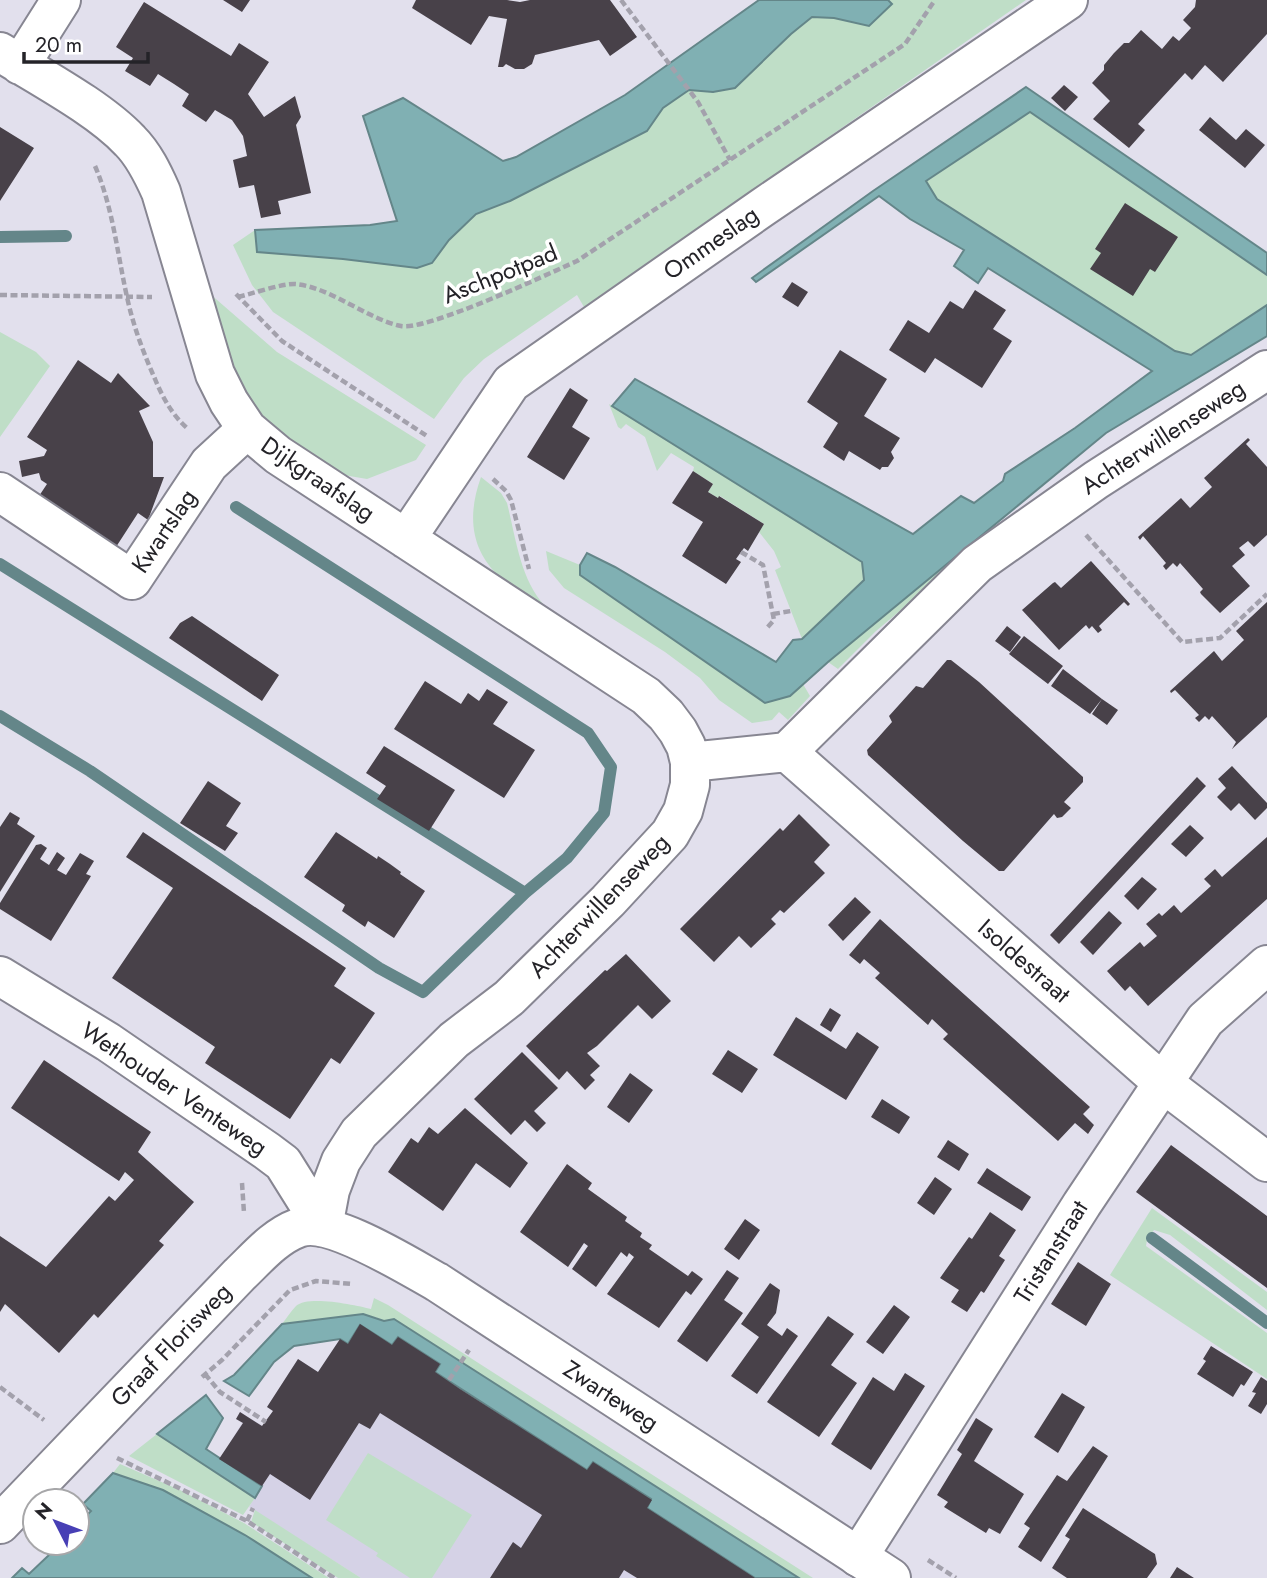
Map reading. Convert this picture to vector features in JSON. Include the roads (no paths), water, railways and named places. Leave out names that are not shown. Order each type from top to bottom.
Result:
[{"type":"street","points":[[10,59],[61,0]]},
{"type":"street","name":"Ommeslag","points":[[406,539],[511,383],[763,207],[1068,0]]},
{"type":"street","name":"Dijkgraafslag","points":[[10,59],[106,120],[131,142],[149,167],[161,192],[215,374],[247,429],[278,455],[646,696],[678,730],[690,762]]},
{"type":"street","name":"Achterwillenseweg","points":[[787,752],[977,564],[1267,370]]},
{"type":"street","name":"Kwartslag","points":[[0,492],[132,580],[209,464],[247,429]]},
{"type":"street","points":[[690,762],[787,752]]},
{"type":"street","name":"Isoldestraat","points":[[787,752],[1163,1083],[1267,1161]]},
{"type":"street","name":"Achterwillenseweg","points":[[323,1227],[330,1190],[341,1161],[359,1133],[454,1040],[509,998],[654,853],[670,834],[683,811],[690,785],[690,762]]},
{"type":"street","name":"Tristanstraat","points":[[867,1542],[1082,1203],[1205,1020],[1267,965]]},
{"type":"street","name":"Wethouder Venteweg","points":[[0,976],[108,1042],[283,1163],[323,1227]]},
{"type":"street","name":"Graaf Florisweg","points":[[1,1523],[34,1488],[67,1433],[275,1241],[300,1227],[323,1227]]},
{"type":"street","name":"Zwarteweg","points":[[323,1227],[380,1250],[437,1282],[867,1542],[891,1578]]},
{"type":"waterway","points":[[0,237],[66,236]]},
{"type":"waterway","points":[[0,716],[90,771],[379,968],[423,992],[525,893],[567,858],[604,813],[611,767],[588,733],[236,507]]},
{"type":"waterway","points":[[0,564],[525,893]]},
{"type":"waterway","points":[[1152,1238],[1267,1323]]}]
